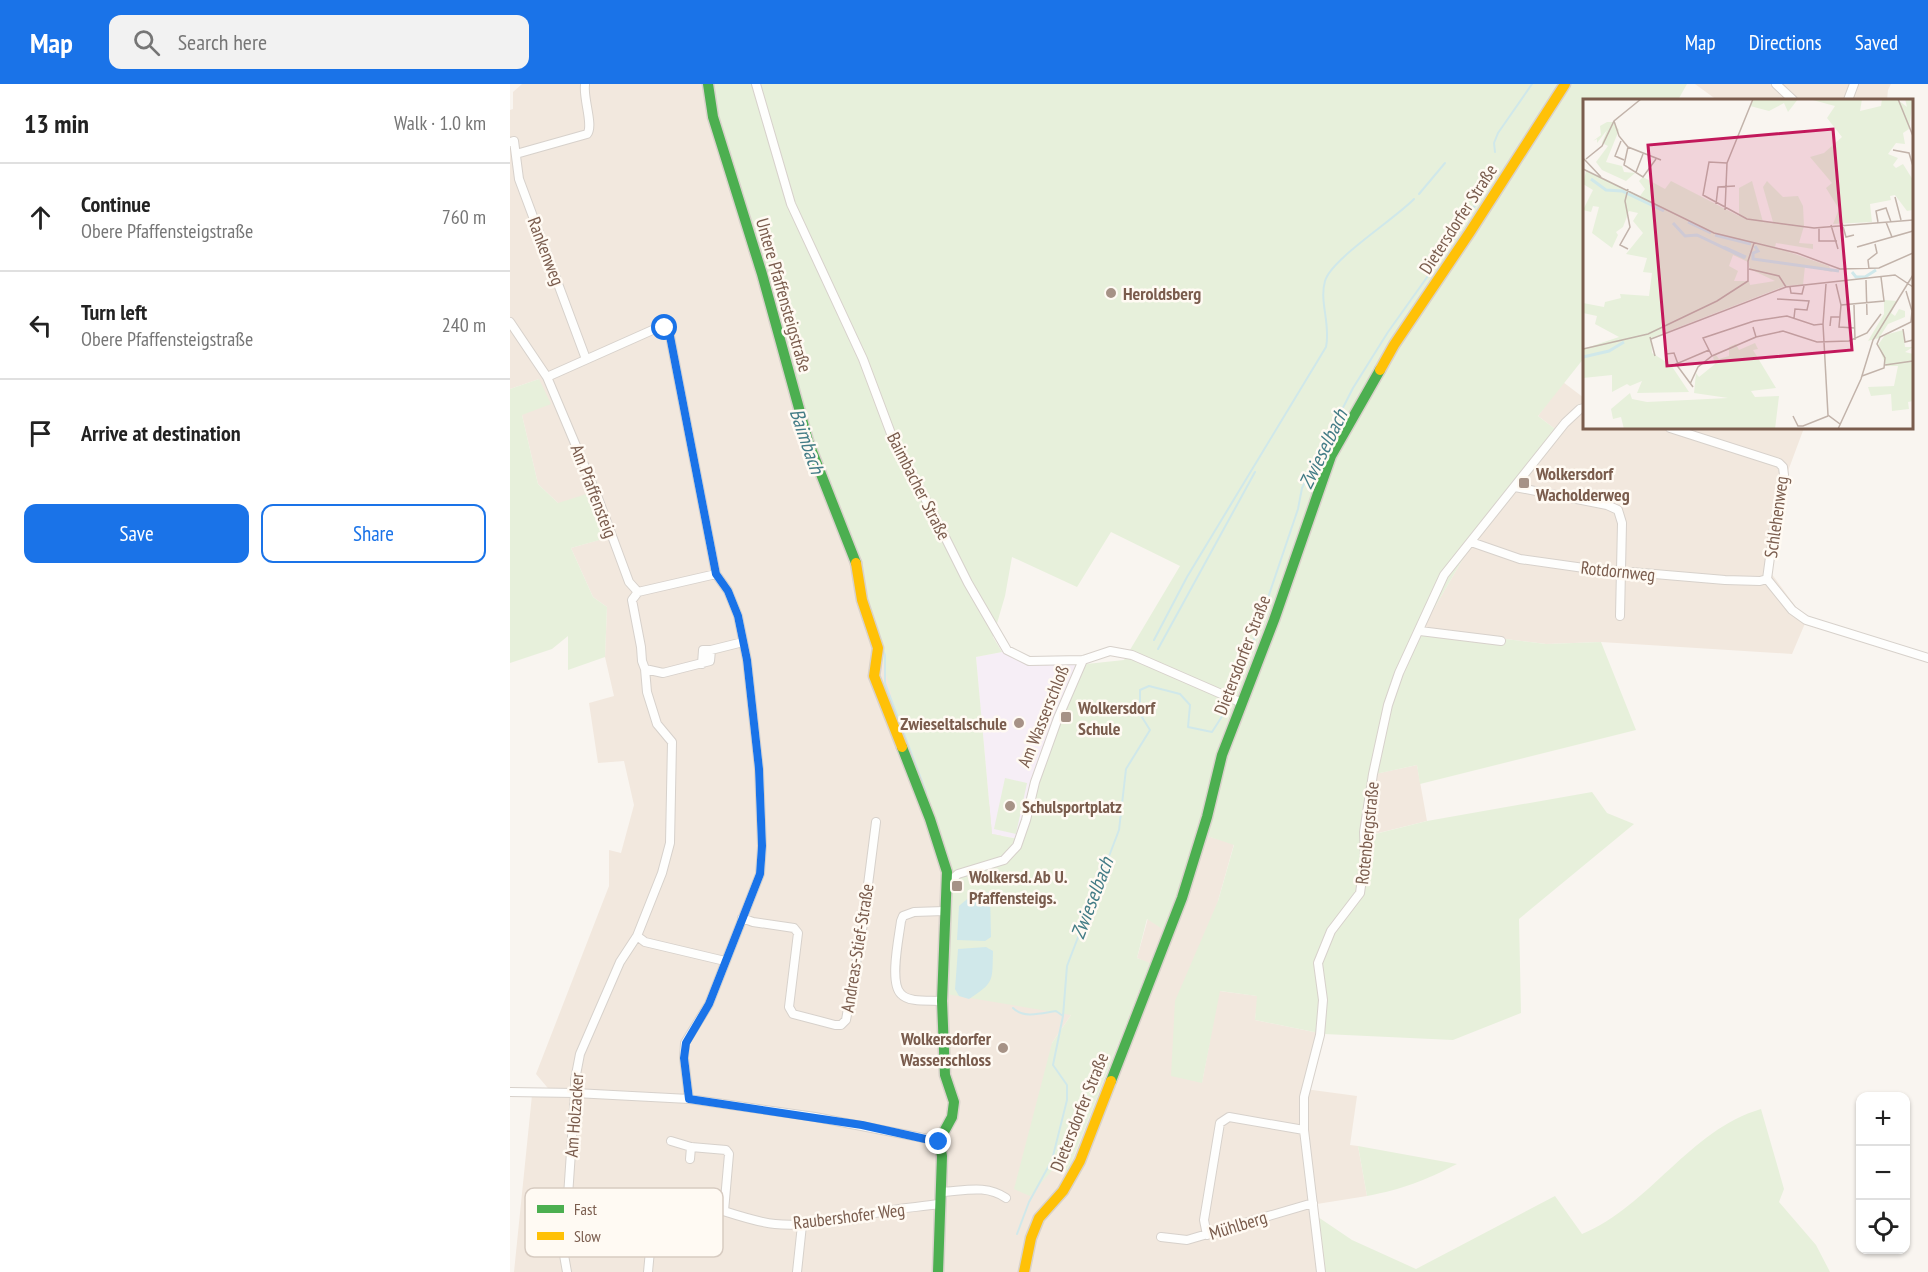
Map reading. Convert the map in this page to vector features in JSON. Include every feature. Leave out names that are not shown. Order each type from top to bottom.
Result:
[{"type":"street","points":[[516,154],[587,134],[590,127],[585,103],[585,84]]},
{"type":"street","name":"Untere Pfaffensteigstraße","points":[[708,84],[713,117],[762,274],[808,441],[858,569],[862,600],[878,648],[874,676],[930,819],[947,872],[948,883]]},
{"type":"street","name":"Baimbacher Straße","points":[[756,84],[791,204],[863,359],[893,439],[1007,650],[1029,661],[1083,660],[1110,651],[1132,655],[1242,703]]},
{"type":"street","name":"Dietersdorfer Straße","points":[[1024,1272],[1031,1238],[1039,1218],[1063,1191],[1080,1161],[1110,1079],[1153,976],[1182,898],[1207,818],[1222,755],[1274,620],[1331,456],[1394,345],[1565,84]]},
{"type":"street","points":[[1776,84],[1791,99]]},
{"type":"street","points":[[1848,99],[1854,84]]},
{"type":"street","name":"Rankenweg","points":[[512,142],[519,179],[586,358]]},
{"type":"street","name":"Am Pfaffensteig","points":[[510,322],[547,377],[598,498],[629,582],[638,592]]},
{"type":"street","points":[[547,377],[657,328],[665,328],[670,336],[716,574],[728,591],[738,616],[747,660],[759,769],[762,846],[760,874],[709,1004],[686,1043],[684,1058],[689,1099]]},
{"type":"street","name":"Rotenbergstraße","points":[[1321,1272],[1304,1130],[1304,1097],[1320,1035],[1323,1000],[1318,963],[1331,931],[1360,893],[1365,858],[1364,832],[1375,762],[1388,705],[1399,673],[1444,575],[1565,423],[1583,408]]},
{"type":"street","name":"Schlehenweg","points":[[1673,429],[1783,466],[1784,475],[1767,579]]},
{"type":"street","points":[[1515,487],[1607,505],[1617,510],[1622,522],[1620,616]]},
{"type":"street","name":"Rotdornweg","points":[[1471,542],[1520,559],[1622,573],[1725,580],[1760,581],[1767,579]]},
{"type":"street","points":[[638,592],[716,574]]},
{"type":"street","points":[[1767,579],[1792,610],[1806,620],[1928,658]]},
{"type":"street","name":"Am Holzacker","points":[[569,1188],[574,1080],[580,1054],[620,962],[637,936],[662,873],[670,843],[672,742],[657,724],[648,692],[632,600],[638,592]]},
{"type":"street","points":[[1420,631],[1502,641]]},
{"type":"street","points":[[645,669],[663,673],[702,664],[710,661],[711,650],[743,642]]},
{"type":"street","name":"Am Wasserschloß","points":[[948,883],[958,874],[1004,860],[1017,846],[1036,777],[1083,660]]},
{"type":"street","name":"Andreas-Stief-Straße","points":[[742,918],[753,922],[794,928],[798,933],[789,1007],[793,1014],[841,1025],[846,1020],[861,935],[876,822]]},
{"type":"street","points":[[938,1272],[942,1156],[939,1142],[952,1117],[954,1102],[945,1075],[942,1001],[944,910],[948,883]]},
{"type":"street","points":[[942,1001],[910,999],[901,995],[895,983],[903,916],[914,912],[944,910]]},
{"type":"street","points":[[637,936],[645,942],[725,961]]},
{"type":"street","points":[[510,1092],[689,1099],[862,1125],[939,1142]]},
{"type":"street","points":[[1207,1235],[1204,1220],[1220,1123],[1229,1117],[1304,1130]]},
{"type":"street","points":[[671,1141],[691,1147],[726,1150],[729,1154],[724,1211]]},
{"type":"street","points":[[690,1159],[691,1147]]},
{"type":"street","name":"Raubershofer Weg","points":[[724,1211],[774,1224],[802,1225],[986,1189],[996,1191],[1006,1198]]},
{"type":"street","name":"Mühlberg","points":[[1161,1237],[1187,1240],[1313,1203]]},
{"type":"street","points":[[797,1272],[802,1225]]},
{"type":"street","name":"Am Holzacker","points":[[564,1257],[567,1272]]},
{"type":"street","name":"Raubershofer Weg","points":[[648,1272],[649,1257]]},
{"type":"shaded area","points":[[522,84],[709,84],[1071,1015],[1052,1043],[1055,1166],[1068,1172],[1150,964],[1137,958],[1148,918],[1169,934],[1204,835],[1234,844],[1218,901],[1202,1083],[1219,991],[1258,996],[1255,1020],[1324,1034],[1305,1089],[1357,1096],[1350,1145],[1358,1146],[1367,1196],[1317,1204],[1324,1272],[514,1272],[532,1095],[552,1093],[536,1074],[609,886],[609,850],[621,853],[634,805],[624,761],[598,763],[589,703],[614,696],[605,657],[607,607],[593,597],[571,548],[609,537],[558,503],[538,484],[522,415],[539,379],[510,389],[510,110],[513,109],[513,92]]},
{"type":"shaded area","points":[[1695,84],[1891,84],[1887,99],[1716,99]]},
{"type":"shaded area","points":[[1563,382],[1583,397],[1583,429],[1804,429],[1788,471],[1771,573],[1806,621],[1792,654],[1601,642],[1546,644],[1422,629],[1471,545],[1555,429],[1538,416]]},
{"type":"shaded area","name":"Zwieseltalschule","points":[[1002,652],[1027,662],[1077,665],[1019,839],[992,834],[976,657]]},
{"type":"shaded area","points":[[1417,765],[1427,821],[1362,837],[1370,775]]},
{"type":"green space","points":[[709,84],[1687,84],[1679,99],[1583,99],[1583,359],[1538,416],[1555,429],[1471,545],[1422,629],[1546,644],[1601,642],[1636,730],[1420,784],[1417,765],[1371,775],[1364,808],[1363,837],[1427,821],[1592,792],[1607,813],[1634,824],[1519,919],[1521,1013],[1453,1040],[1324,1034],[1255,1020],[1257,996],[1220,991],[1202,1083],[1171,1076],[1175,1001],[1218,901],[1234,845],[1204,835],[1170,934],[1147,919],[1137,958],[1150,963],[1068,1172],[1055,1167],[1030,1196],[1014,1189],[1052,1043],[1071,1015],[946,994],[952,881],[901,736],[876,631],[808,443]],"holes":[[[1111,532],[1180,566],[1124,660],[1077,665],[1018,839],[992,834],[976,657],[1002,652],[993,637],[1005,596],[1012,557],[1077,587]]]},
{"type":"green space","points":[[539,379],[551,404],[522,415],[538,484],[558,503],[593,492],[610,537],[571,548],[593,597],[607,607],[605,657],[568,670],[568,636],[552,649],[510,663],[510,389]]},
{"type":"green space","name":"Schulsportplatz","points":[[1005,778],[1027,783],[1016,834],[994,829]]},
{"type":"green space","points":[[1761,1109],[1784,1189],[1779,1202],[1816,1245],[1830,1272],[1324,1272],[1318,1217],[1352,1240],[1416,1269],[1555,1196],[1582,1234],[1629,1206],[1712,1133],[1735,1119]]},
{"type":"green space","points":[[1358,1146],[1457,1164],[1413,1184],[1367,1196]]},
{"type":"water","points":[[990,892],[991,937],[985,941],[957,940],[959,906],[973,894]]},
{"type":"water","points":[[986,947],[993,951],[992,975],[988,984],[969,999],[959,996],[955,989],[958,949]]},
{"type":"waterway","name":"Zwieselbach","points":[[1495,152],[1494,143],[1498,133],[1532,84]]},
{"type":"waterway","points":[[1419,194],[1445,163]]},
{"type":"waterway","name":"Zwieselbach","points":[[1465,222],[1494,174]]},
{"type":"waterway","points":[[1154,640],[1187,577],[1326,347],[1324,289],[1330,272],[1351,251],[1414,199]]},
{"type":"waterway","name":"Zwieselbach","points":[[1234,691],[1250,651],[1298,509],[1302,488],[1353,388],[1388,332],[1460,231]]},
{"type":"waterway","points":[[1158,649],[1255,472]]},
{"type":"waterway","name":"Baimbach","points":[[882,647],[885,655],[885,683],[926,792]]},
{"type":"waterway","name":"Zwieselbach","points":[[1017,1234],[1029,1202],[1052,1160],[1067,1100],[1067,1085],[1053,1065],[1063,1016],[1067,966],[1119,830],[1126,769],[1150,730],[1140,714],[1140,690],[1149,686],[1180,694],[1190,705],[1188,727],[1212,732],[1228,707]]},
{"type":"waterway","name":"Baimbach","points":[[1013,1008],[1028,1014],[1056,1011],[1063,1016]]},
{"type":"traffic: fast","points":[[708,84],[713,117],[762,274],[808,441],[856,563]]},
{"type":"traffic: fast","points":[[1111,1081],[1182,898],[1207,817],[1222,755],[1274,620],[1331,456],[1380,370]]},
{"type":"traffic: fast","points":[[902,747],[930,819],[947,872],[942,1001],[945,1075],[954,1102],[952,1117],[939,1141],[942,1156],[938,1272]]},
{"type":"traffic: slow","points":[[1380,370],[1394,345],[1565,84]]},
{"type":"traffic: slow","points":[[856,563],[862,600],[878,648],[874,676],[902,747]]},
{"type":"traffic: slow","points":[[1024,1272],[1031,1238],[1039,1218],[1063,1191],[1080,1161],[1111,1081]]},
{"type":"place","name":"Heroldsberg","points":[[1111,293]]},
{"type":"place","name":"Wolkersdorf Wacholderweg","points":[[1524,483]]},
{"type":"place","name":"Wolkersdorf Schule","points":[[1066,717]]},
{"type":"place","name":"Zwieseltalschule","points":[[1019,723]]},
{"type":"place","name":"Schulsportplatz","points":[[1010,806]]},
{"type":"place","name":"Wolkersd. Ab U. Pfaffensteigs.","points":[[957,886]]},
{"type":"place","name":"Wolkersdorfer Wasserschloss","points":[[1003,1048]]},
{"type":"route","points":[[665,328],[670,336],[716,574],[728,591],[738,616],[747,660],[759,769],[762,846],[760,874],[709,1004],[686,1043],[684,1058],[689,1099],[862,1125],[939,1142]]}]
